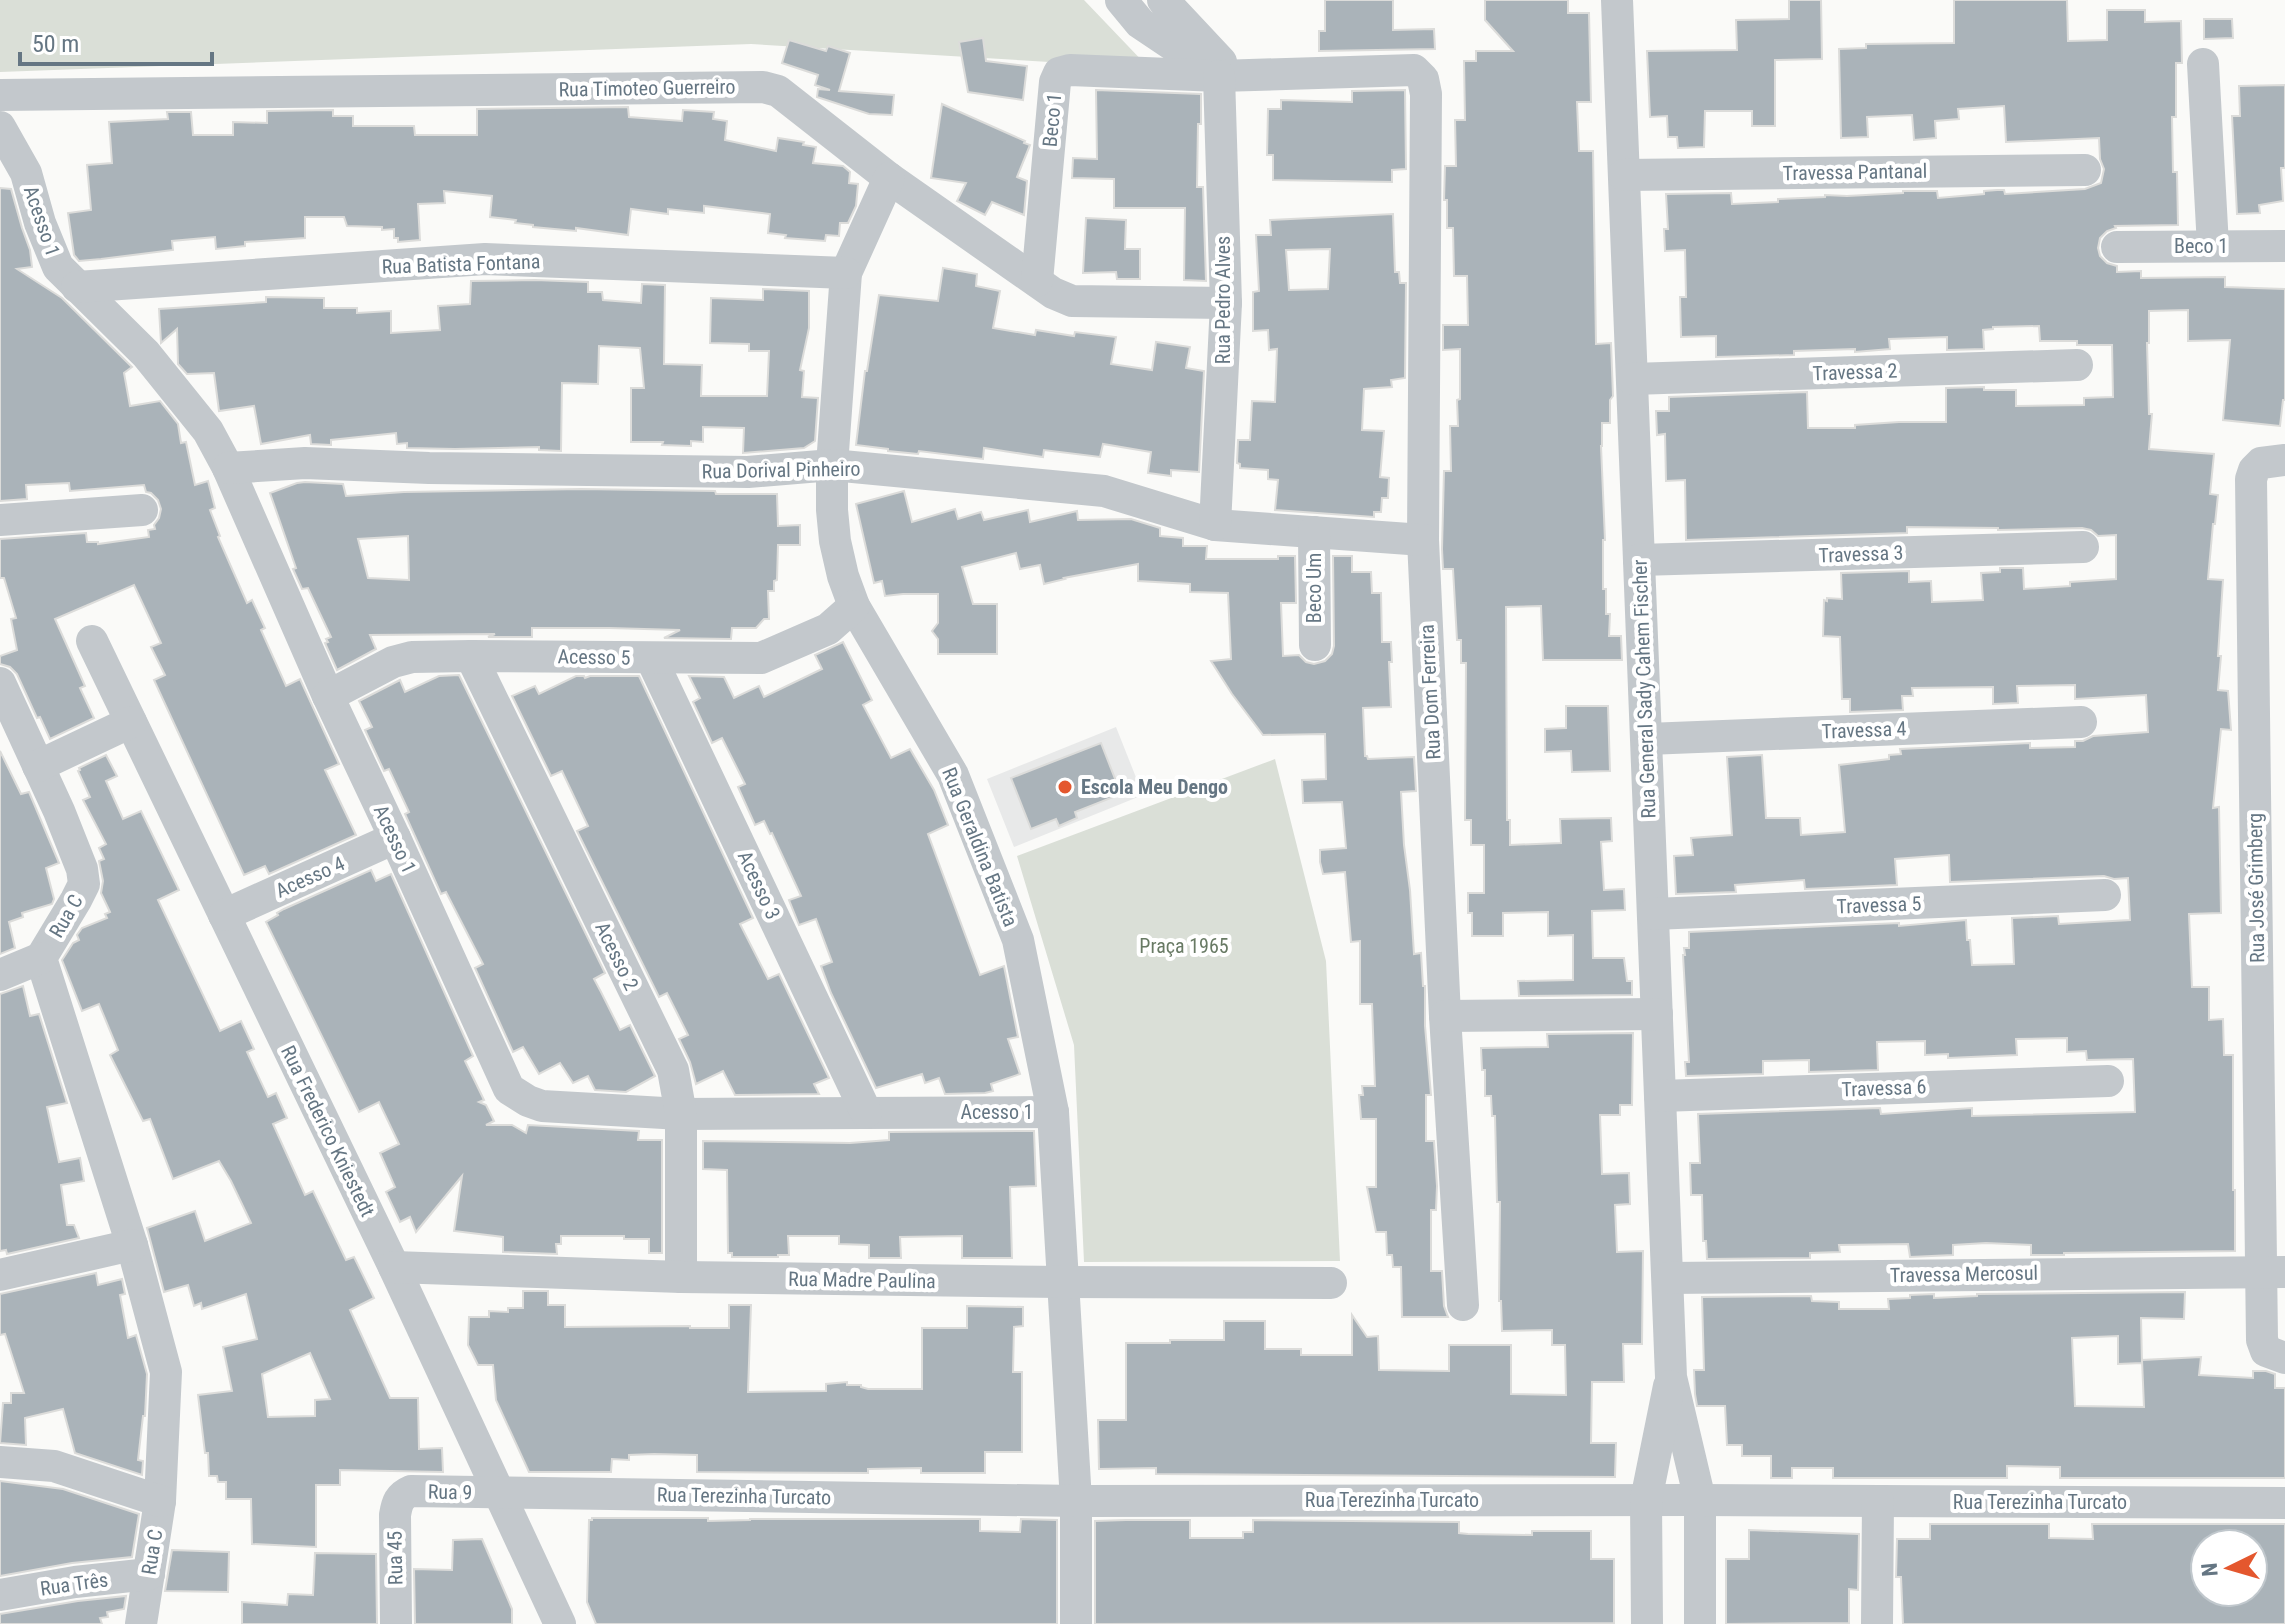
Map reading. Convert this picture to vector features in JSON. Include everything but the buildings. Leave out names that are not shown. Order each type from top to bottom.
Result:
[{"type":"street","points":[[1121,0],[1140,23],[1227,76]]},
{"type":"street","points":[[1163,0],[1227,76]]},
{"type":"street","name":"Rua General Sady Cahem Fischer","points":[[1617,0],[1671,1377]]},
{"type":"street","points":[[2203,64],[2213,246]]},
{"type":"street","name":"Beco 1","points":[[1037,281],[1055,82],[1059,73],[1070,70],[1227,76]]},
{"type":"street","name":"Rua Dom Ferreira","points":[[1227,76],[1414,70],[1423,79],[1426,94],[1423,540],[1445,1016],[1463,1305]]},
{"type":"street","name":"Rua Pedro Alves","points":[[1215,525],[1226,303],[1227,76]]},
{"type":"street","name":"Rua Timoteo Guerreiro","points":[[0,95],[763,87],[778,91],[889,178],[1053,293],[1072,301],[1226,303]]},
{"type":"street","name":"Acesso 1","points":[[0,127],[26,173],[40,223],[58,267],[146,354],[208,431],[228,468],[328,696],[509,1089],[542,1106],[681,1114],[1053,1112]]},
{"type":"street","name":"Travessa Pantanal","points":[[1624,175],[2085,170]]},
{"type":"street","name":"Rua Geraldina Batista","points":[[889,178],[846,273],[832,465],[835,541],[854,606],[953,775],[1018,940],[1053,1112],[1076,1501],[1076,1624]]},
{"type":"street","name":"Beco 1","points":[[2117,247],[2285,246]]},
{"type":"street","name":"Rua Batista Fontana","points":[[77,287],[485,259],[846,273]]},
{"type":"street","name":"Travessa 2","points":[[1632,379],[2077,365]]},
{"type":"street","name":"Rua José Grimberg","points":[[2274,1349],[2251,479],[2261,463],[2285,460]]},
{"type":"street","name":"Rua Dorival Pinheiro","points":[[228,468],[305,463],[429,468],[748,472],[832,465],[1104,491],[1215,525],[1423,540]]},
{"type":"street","points":[[0,520],[142,510]]},
{"type":"street","name":"Beco Um","points":[[1314,532],[1315,645]]},
{"type":"street","name":"Travessa 3","points":[[1639,560],[2083,547]]},
{"type":"street","name":"Acesso 5","points":[[328,696],[393,662],[412,657],[761,658],[828,629],[854,606]]},
{"type":"street","name":"Rua Frederico Kniestedt","points":[[92,641],[394,1267],[560,1624]]},
{"type":"street","name":"Acesso 2","points":[[471,656],[673,1070],[681,1114],[681,1277]]},
{"type":"street","name":"Acesso 3","points":[[651,658],[866,1112]]},
{"type":"street","name":"Rua C","points":[[0,683],[82,869],[84,884],[41,958],[132,1245],[166,1372],[160,1501],[141,1624]]},
{"type":"street","points":[[38,766],[131,722]]},
{"type":"street","name":"Travessa 4","points":[[1647,739],[2081,722]]},
{"type":"street","name":"Acesso 4","points":[[224,915],[395,838]]},
{"type":"street","name":"Travessa 5","points":[[1653,914],[2105,895]]},
{"type":"street","points":[[0,975],[41,958]]},
{"type":"street","points":[[1445,1016],[1657,1014]]},
{"type":"street","name":"Travessa 6","points":[[1660,1096],[2108,1081]]},
{"type":"street","points":[[0,1275],[132,1245]]},
{"type":"street","name":"Rua Madre Paulina","points":[[394,1267],[681,1277],[1331,1283]]},
{"type":"street","name":"Travessa Mercosul","points":[[1668,1278],[2273,1272]]},
{"type":"street","points":[[1671,1377],[1700,1500],[1700,1624]]},
{"type":"street","points":[[1647,1624],[1646,1500],[1671,1377]]},
{"type":"street","points":[[0,1462],[54,1466],[160,1501]]},
{"type":"street","name":"Rua 9","points":[[403,1495],[411,1491],[499,1493]]},
{"type":"street","name":"Rua Terezinha Turcato","points":[[499,1493],[1076,1501],[2285,1503]]},
{"type":"street","name":"Rua 45","points":[[396,1624],[395,1515],[396,1503],[403,1495]]},
{"type":"street","points":[[1877,1624],[1878,1501]]},
{"type":"street","name":"Rua Três","points":[[0,1595],[75,1582],[149,1574]]},
{"type":"shaded area","name":"Escola Meu Dengo","points":[[1116,727],[1143,795],[1014,847],[987,779]]},
{"type":"green space","points":[[0,0],[1084,0],[1149,68],[751,44],[0,72]]},
{"type":"green space","name":"Praça 1965","points":[[1275,759],[1326,961],[1340,1261],[1084,1262],[1074,1045],[1017,856]]},
{"type":"place","name":"Escola Meu Dengo","points":[[1065,787]]}]
